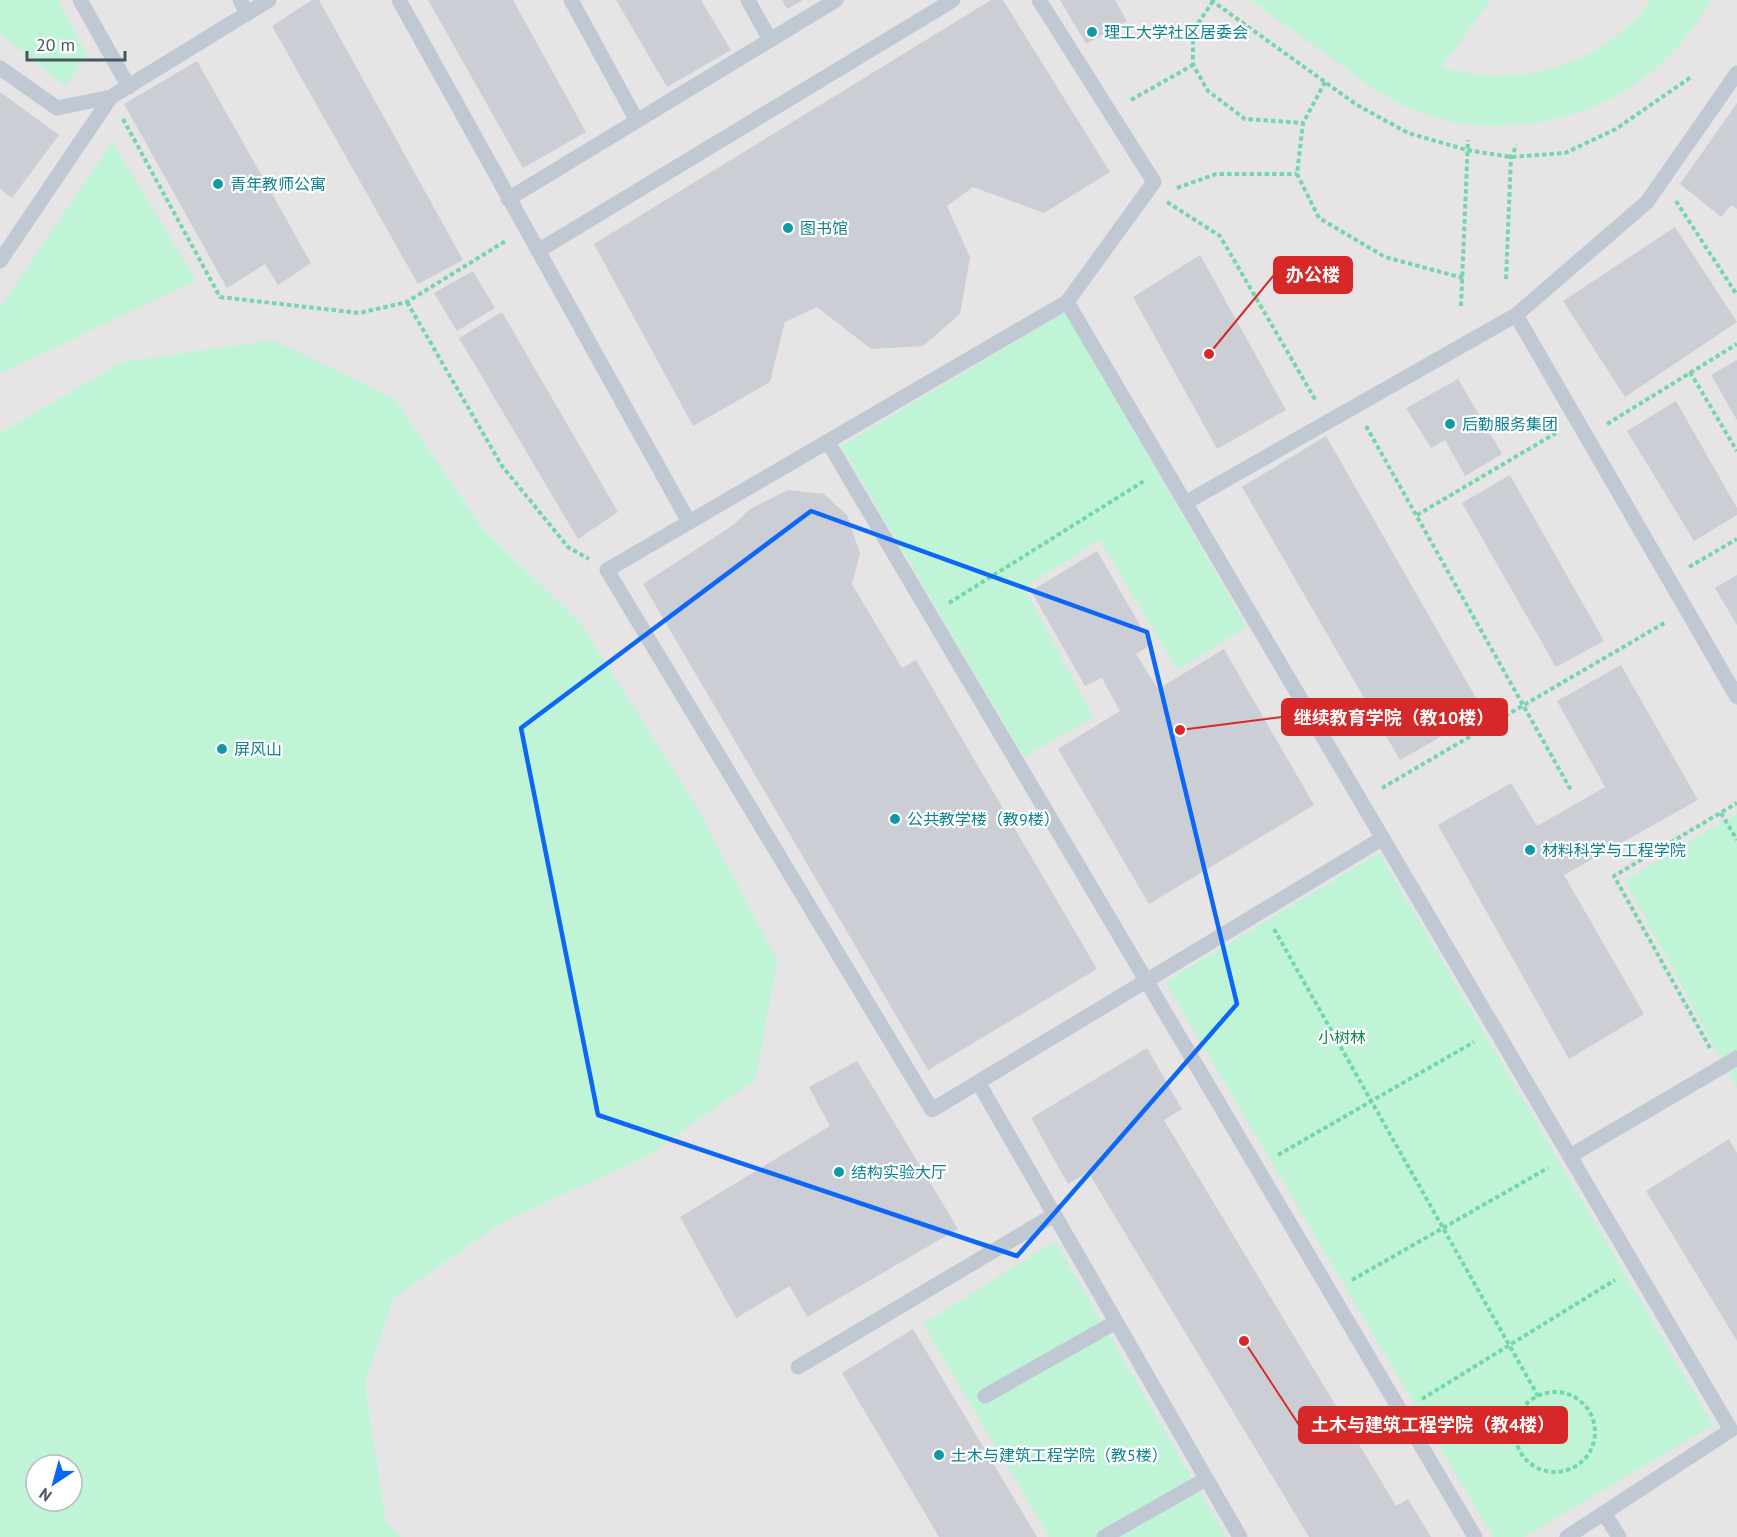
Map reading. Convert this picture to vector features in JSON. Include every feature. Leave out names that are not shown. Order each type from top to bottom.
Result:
[{"type":"lane","points":[[80,0],[129,87]]},
{"type":"lane","points":[[0,68],[57,108],[111,98],[243,7],[269,0]]},
{"type":"lane","points":[[399,0],[689,522]]},
{"type":"lane","points":[[571,0],[637,121]]},
{"type":"lane","points":[[748,0],[770,40]]},
{"type":"lane","points":[[508,199],[836,0]]},
{"type":"lane","points":[[538,251],[953,0]]},
{"type":"lane","points":[[1039,0],[1154,182],[1067,302],[607,570],[932,1110],[1383,838]]},
{"type":"lane","points":[[1185,503],[1516,315],[1647,202],[1737,73]]},
{"type":"lane","points":[[2,255],[111,98]]},
{"type":"lane","points":[[1067,302],[1731,1430],[1567,1537]]},
{"type":"lane","points":[[1516,315],[1737,697]]},
{"type":"lane","points":[[828,442],[1475,1537]]},
{"type":"lane","points":[[1570,1156],[1737,1058]]},
{"type":"lane","points":[[978,1082],[1240,1537]]},
{"type":"lane","points":[[798,1367],[1054,1215]]},
{"type":"lane","points":[[985,1396],[1116,1322]]},
{"type":"lane","points":[[1104,1537],[1206,1479]]},
{"type":"lane","points":[[1604,1513],[1619,1537]]},
{"type":"path","points":[[1304,123],[1245,119],[1208,91],[1193,65],[1193,32],[1212,0],[1357,105],[1408,133],[1467,150],[1511,157],[1565,153],[1616,129],[1691,77]]},
{"type":"path","points":[[1110,112],[1193,65]]},
{"type":"path","points":[[1325,82],[1304,123],[1297,174],[1319,218],[1385,257],[1463,278]]},
{"type":"path","points":[[111,98],[220,297],[359,313],[407,302],[525,229]]},
{"type":"path","points":[[1461,306],[1468,140]]},
{"type":"path","points":[[1506,279],[1511,157],[1517,145]]},
{"type":"path","points":[[1174,190],[1216,174],[1297,174]]},
{"type":"path","points":[[1674,197],[1737,296]]},
{"type":"path","points":[[1165,201],[1220,236],[1328,422]]},
{"type":"path","points":[[407,302],[502,466],[568,547],[607,570]]},
{"type":"path","points":[[1586,437],[1737,344]]},
{"type":"path","points":[[1690,372],[1737,451]]},
{"type":"path","points":[[1356,407],[1572,792]]},
{"type":"path","points":[[1417,515],[1562,430]]},
{"type":"path","points":[[930,615],[1165,468]]},
{"type":"path","points":[[1683,571],[1737,538]]},
{"type":"path","points":[[1360,800],[1687,610]]},
{"type":"path","points":[[1721,1067],[1614,876],[1737,803]]},
{"type":"path","points":[[1721,813],[1737,840]]},
{"type":"path","points":[[1263,910],[1538,1396]]},
{"type":"path","points":[[1257,1167],[1496,1030]]},
{"type":"path","points":[[1330,1292],[1570,1156]]},
{"type":"path","points":[[1401,1412],[1635,1267]]},
{"type":"path","points":[[1550,1392],[1564,1393],[1576,1398],[1593,1418],[1594,1444],[1588,1456],[1570,1470],[1547,1472],[1526,1460],[1519,1449],[1515,1431],[1520,1413],[1527,1403],[1538,1396],[1550,1392]]},
{"type":"highlighted area","points":[[811,511],[1147,632],[1237,1004],[1017,1256],[598,1115],[521,728]]},
{"type":"shaded area","points":[[0,0],[1737,0],[1737,1537],[402,1537],[386,1522],[365,1383],[394,1298],[505,1221],[644,1158],[581,624],[481,526],[395,399],[121,362],[0,433]]},
{"type":"green space","points":[[0,0],[58,0],[88,56],[65,86],[0,33]]},
{"type":"green space","points":[[1251,0],[1491,0],[1441,67],[1500,76],[1557,67],[1584,56],[1609,42],[1631,23],[1651,0],[1711,0],[1676,48],[1650,73],[1625,91],[1597,105],[1566,116],[1534,123],[1502,126],[1470,124],[1438,118],[1399,103],[1360,79]]},
{"type":"green space","points":[[112,142],[196,280],[0,374],[0,308]]},
{"type":"green space","points":[[1065,312],[1247,627],[1177,670],[1100,540],[1024,587],[1093,717],[1024,757],[841,446]]},
{"type":"green space","points":[[273,340],[395,399],[481,526],[581,624],[695,804],[777,960],[756,1079],[644,1158],[505,1221],[394,1298],[365,1383],[386,1522],[402,1537],[0,1537],[0,433],[121,362]]},
{"type":"green space","points":[[1737,813],[1737,1089],[1625,880]]},
{"type":"green space","name":"小树林","points":[[1379,853],[1713,1425],[1524,1537],[1493,1537],[1165,982]]},
{"type":"green space","points":[[1055,1241],[1226,1537],[1049,1537],[923,1324]]},
{"type":"building","points":[[312,0],[319,0],[463,260],[418,284],[272,26]]},
{"type":"building","points":[[428,0],[513,0],[586,132],[523,168]]},
{"type":"building","points":[[616,0],[701,0],[731,50],[667,87]]},
{"type":"building","points":[[782,0],[803,0],[787,9]]},
{"type":"building","name":"图书馆","points":[[991,0],[1003,0],[1110,172],[1044,213],[973,187],[947,206],[970,257],[960,314],[923,346],[871,349],[817,307],[785,322],[770,382],[693,426],[594,244]]},
{"type":"building","name":"理工大学社区居委会","points":[[1060,0],[1115,0],[1127,21],[1086,44]]},
{"type":"building","name":"青年教师公寓","points":[[197,61],[311,263],[278,285],[265,264],[227,288],[124,104]]},
{"type":"building","points":[[0,92],[59,135],[12,198],[0,189]]},
{"type":"building","points":[[1737,103],[1737,209],[1731,205],[1721,217],[1680,184]]},
{"type":"building","points":[[1675,227],[1737,322],[1625,397],[1563,301]]},
{"type":"building","points":[[1200,255],[1286,410],[1217,449],[1133,297]]},
{"type":"building","points":[[473,271],[495,308],[457,331],[434,293]]},
{"type":"building","points":[[502,312],[618,512],[578,539],[459,338]]},
{"type":"building","points":[[1737,360],[1737,420],[1711,375]]},
{"type":"building","name":"后勤服务集团","points":[[1458,379],[1502,454],[1465,476],[1445,440],[1431,448],[1406,408]]},
{"type":"building","points":[[1676,401],[1737,508],[1737,515],[1694,541],[1627,431]]},
{"type":"building","points":[[1326,436],[1484,712],[1400,760],[1242,487]]},
{"type":"building","points":[[1510,475],[1604,641],[1556,667],[1462,503]]},
{"type":"building","name":"公共教学楼（教9楼）","points":[[788,490],[824,494],[847,515],[860,553],[852,584],[902,668],[916,660],[1097,969],[928,1070],[643,584],[732,526],[750,509]]},
{"type":"building","points":[[1097,551],[1151,644],[1136,654],[1158,689],[1224,649],[1314,805],[1149,904],[1058,749],[1120,711],[1102,678],[1085,686],[1031,591]]},
{"type":"building","points":[[1737,575],[1737,625],[1715,588]]},
{"type":"building","name":"材料科学与工程学院","points":[[1621,665],[1698,800],[1564,875],[1644,1014],[1569,1059],[1438,825],[1511,783],[1537,826],[1605,787],[1557,701]]},
{"type":"building","points":[[1147,1048],[1182,1109],[1164,1120],[1396,1506],[1408,1499],[1431,1537],[1309,1537],[1088,1172],[1068,1184],[1031,1118]]},
{"type":"building","name":"结构实验大厅","points":[[857,1061],[958,1229],[807,1317],[790,1286],[736,1318],[680,1217],[830,1126],[809,1087]]},
{"type":"building","points":[[1729,1139],[1737,1153],[1737,1341],[1646,1191]]},
{"type":"building","name":"土木与建筑工程学院（教5楼）","points":[[913,1329],[1037,1537],[939,1537],[842,1373]]},
{"type":"place","name":"理工大学社区居委会","points":[[1092,32]]},
{"type":"place","name":"青年教师公寓","points":[[218,184]]},
{"type":"place","name":"图书馆","points":[[788,228]]},
{"type":"place","name":"办公楼","points":[[1209,354]]},
{"type":"place","name":"后勤服务集团","points":[[1450,424]]},
{"type":"place","name":"继续教育学院（教10楼）","points":[[1180,730]]},
{"type":"place","name":"屏风山","points":[[222,749]]},
{"type":"place","name":"公共教学楼（教9楼）","points":[[895,819]]},
{"type":"place","name":"材料科学与工程学院","points":[[1530,850]]},
{"type":"place","name":"结构实验大厅","points":[[839,1172]]},
{"type":"place","name":"土木与建筑工程学院（教4楼）","points":[[1244,1341]]},
{"type":"place","name":"土木与建筑工程学院（教5楼）","points":[[939,1455]]}]
